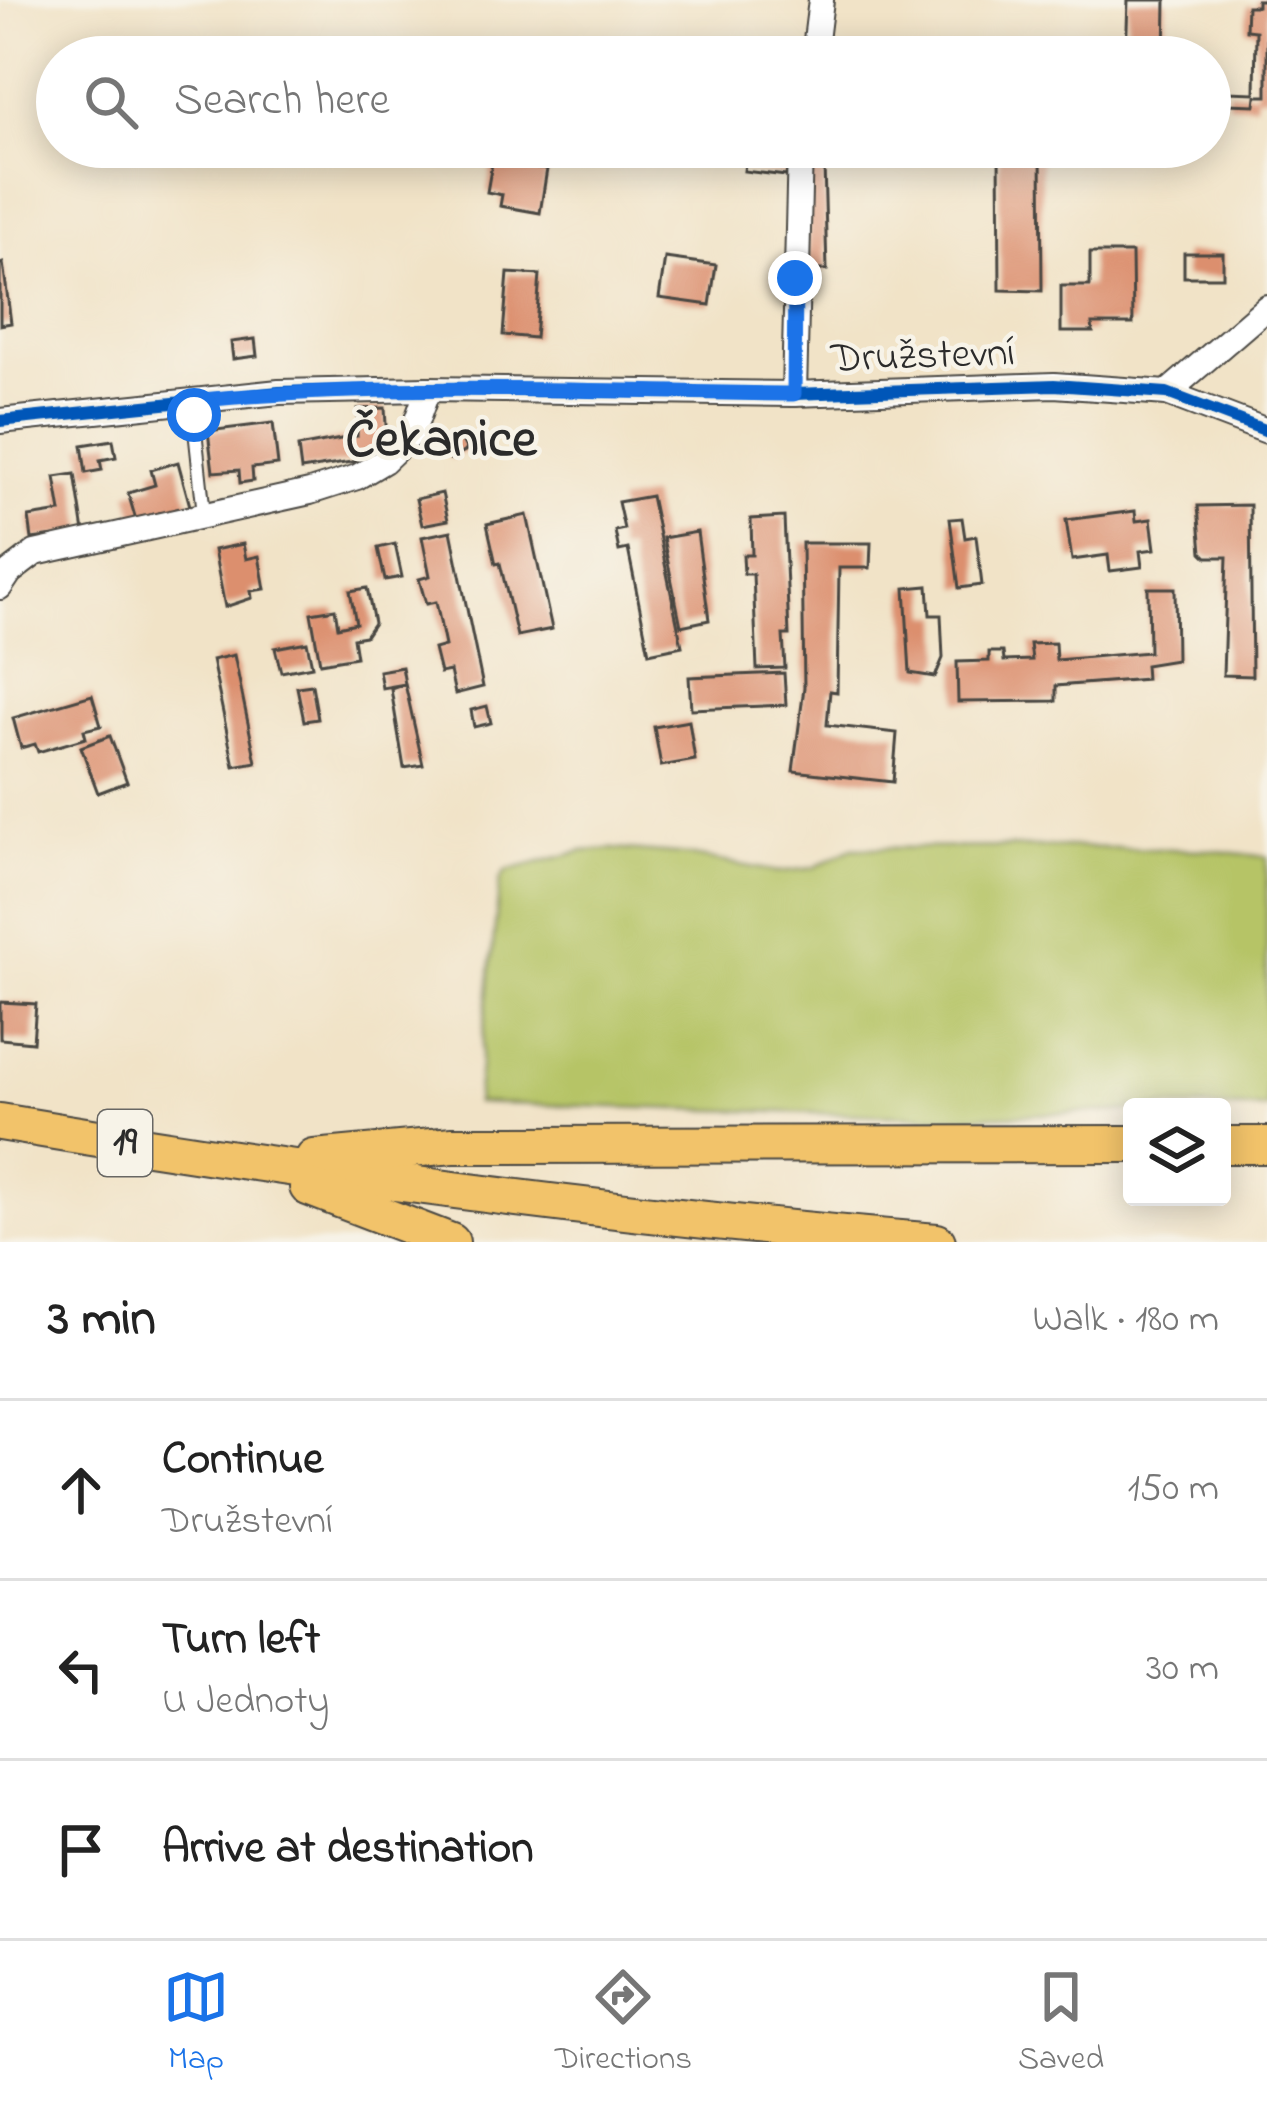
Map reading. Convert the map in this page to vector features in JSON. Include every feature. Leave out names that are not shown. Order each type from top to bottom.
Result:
[{"type":"main road","name":"19","points":[[0,1122],[249,1163],[754,1227],[937,1242]]},
{"type":"main road","points":[[249,1163],[453,1145],[1123,1144]]},
{"type":"main road","points":[[1231,1144],[1267,1145]]},
{"type":"main road","points":[[249,1163],[451,1242]]},
{"type":"street","points":[[817,36],[821,0]]},
{"type":"street","points":[[794,394],[799,168]]},
{"type":"street","points":[[1167,393],[1267,307]]},
{"type":"street","name":"Družstevní","points":[[0,421],[279,392],[794,394],[1054,385],[1167,393],[1267,431]]},
{"type":"street","points":[[0,587],[10,572],[35,553],[310,492],[357,477],[384,461],[412,434],[428,389]]},
{"type":"lane","points":[[192,401],[204,514]]},
{"type":"green space","points":[[852,848],[1210,850],[1267,857],[1267,1108],[1231,1108],[1231,1098],[1123,1098],[1123,1111],[947,1117],[476,1103],[500,880],[506,871],[582,851],[614,849],[688,855],[778,872],[813,868]]},
{"type":"building","points":[[1128,0],[1166,0],[1165,36],[1127,36]]},
{"type":"building","points":[[1257,0],[1267,0],[1267,96],[1256,96],[1255,105],[1231,104],[1231,92],[1255,93],[1256,31],[1246,30],[1247,6],[1257,6]]},
{"type":"building","points":[[491,168],[547,169],[540,213],[500,206],[502,195],[487,192]]},
{"type":"building","points":[[744,168],[787,168],[786,176]]},
{"type":"building","points":[[807,168],[824,168],[827,270],[809,270]]},
{"type":"building","points":[[999,168],[1041,168],[1042,291],[1000,290]]},
{"type":"building","points":[[1090,253],[1132,253],[1133,324],[1092,324],[1093,332],[1061,332],[1061,286],[1090,286]]},
{"type":"building","points":[[1184,253],[1223,253],[1223,277],[1184,277]]},
{"type":"building","points":[[665,258],[716,265],[710,305],[659,298]]},
{"type":"building","points":[[0,264],[11,323],[0,325]]},
{"type":"building","points":[[508,273],[540,275],[535,338],[503,335]]},
{"type":"building","points":[[255,339],[257,356],[233,359],[231,342]]},
{"type":"building","points":[[385,408],[387,443],[370,459],[301,470],[298,447],[357,436],[358,409]]},
{"type":"building","points":[[273,423],[278,465],[252,468],[253,481],[240,483],[239,470],[213,472],[208,431]]},
{"type":"building","points":[[458,433],[467,450],[450,459],[441,443]]},
{"type":"building","points":[[113,440],[116,457],[100,460],[102,470],[86,473],[82,445]]},
{"type":"building","points":[[178,462],[190,506],[136,520],[128,493],[155,485],[151,470]]},
{"type":"building","points":[[75,474],[84,532],[32,539],[29,517],[61,512],[55,477]]},
{"type":"building","points":[[442,493],[448,520],[422,525],[416,499]]},
{"type":"building","points":[[651,496],[682,646],[649,653],[628,549],[619,551],[615,531],[624,529],[618,502]]},
{"type":"building","points":[[1250,505],[1252,676],[1223,675],[1227,557],[1207,557],[1202,552],[1198,506]]},
{"type":"building","points":[[1135,511],[1136,521],[1151,519],[1155,549],[1140,551],[1142,567],[1110,571],[1108,555],[1072,560],[1066,520]]},
{"type":"building","points":[[527,515],[552,629],[517,636],[487,524]]},
{"type":"building","points":[[784,517],[789,635],[783,635],[785,668],[757,669],[753,574],[744,574],[743,555],[752,555],[751,519]]},
{"type":"building","points":[[962,518],[965,538],[976,536],[982,585],[959,588],[950,519]]},
{"type":"building","points":[[451,531],[483,687],[455,694],[450,671],[440,673],[434,649],[445,646],[436,602],[426,604],[419,579],[430,576],[422,537]]},
{"type":"building","points":[[697,532],[709,620],[681,626],[663,538]]},
{"type":"building","points":[[802,543],[871,543],[870,568],[839,568],[837,692],[830,691],[827,725],[897,733],[893,782],[793,771],[804,688]]},
{"type":"building","points":[[243,544],[246,559],[259,556],[265,589],[251,591],[252,598],[225,607],[214,550]]},
{"type":"building","points":[[395,544],[402,577],[385,580],[378,548]]},
{"type":"building","points":[[928,586],[930,615],[941,615],[943,658],[935,677],[910,673],[905,588]]},
{"type":"building","points":[[367,588],[374,623],[365,636],[353,638],[356,657],[320,663],[311,613],[335,609],[338,627],[356,623],[350,591]]},
{"type":"building","points":[[1148,588],[1175,588],[1176,660],[1145,665],[1146,679],[1056,686],[1056,701],[958,702],[957,662],[989,661],[989,652],[1003,652],[1004,661],[1032,660],[1030,644],[1055,643],[1056,660],[1149,652]]},
{"type":"building","points":[[307,642],[312,666],[281,672],[275,648]]},
{"type":"building","points":[[234,655],[256,762],[234,766],[212,660]]},
{"type":"building","points":[[402,667],[405,684],[382,688],[379,671]]},
{"type":"building","points":[[784,673],[786,705],[691,709],[689,677]]},
{"type":"building","points":[[405,684],[423,765],[404,768],[391,689]]},
{"type":"building","points":[[312,685],[318,719],[304,721],[297,687]]},
{"type":"building","points":[[92,695],[101,726],[84,730],[86,738],[38,752],[35,744],[21,748],[13,718]]},
{"type":"building","points":[[487,706],[491,723],[474,727],[471,710]]},
{"type":"building","points":[[689,721],[695,760],[661,766],[654,727]]},
{"type":"building","points":[[110,736],[127,782],[98,793],[81,747]]},
{"type":"building","points":[[0,1002],[36,1004],[33,1042],[0,1039]]},
{"type":"cycle path","points":[[0,421],[279,392],[794,394],[1054,385],[1167,393],[1267,431]]},
{"type":"district","name":"Čekanice","points":[[441,442]]},
{"type":"route","points":[[194,415],[192,401],[279,392],[794,394],[795,278]]}]
